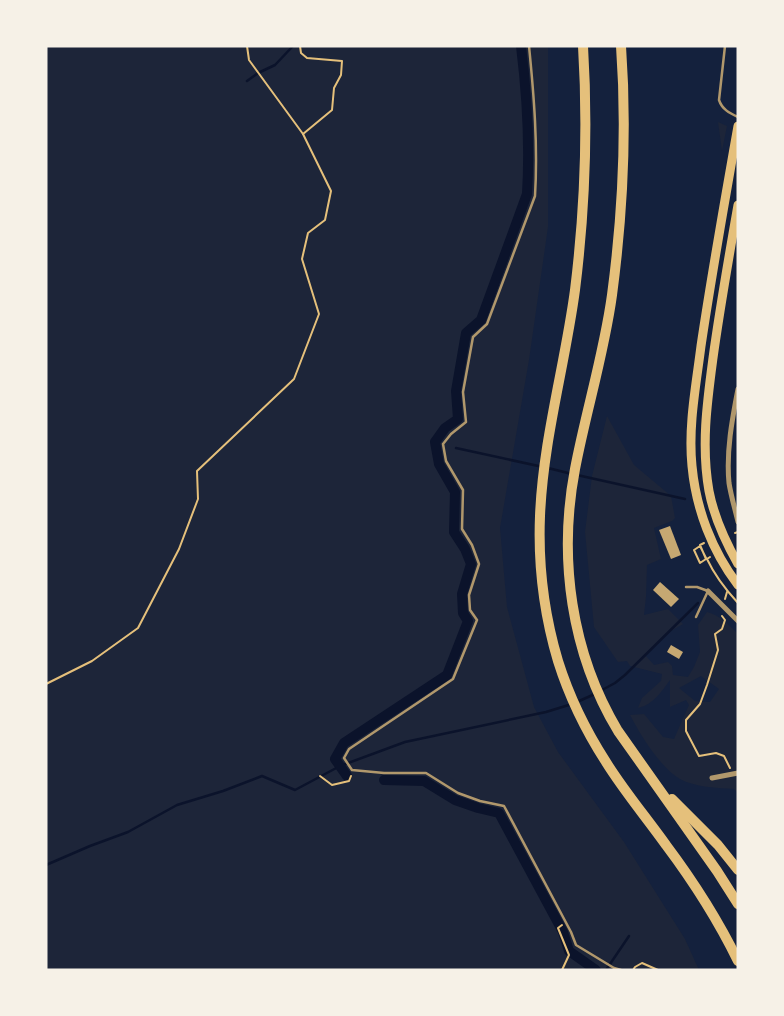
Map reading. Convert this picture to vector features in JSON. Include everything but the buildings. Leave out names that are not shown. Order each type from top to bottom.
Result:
[{"type":"highway","points":[[583,46],[586,150],[583,203],[575,289],[547,444],[542,483],[540,549],[544,593],[558,659],[568,688],[593,740],[628,794],[712,912],[738,961]]},
{"type":"highway","points":[[621,46],[624,86],[624,128],[620,222],[612,296],[575,470],[571,500],[568,563],[575,622],[580,645],[596,691],[618,731],[660,788],[691,825],[738,904]]},
{"type":"highway","points":[[691,825],[718,845],[738,870]]},
{"type":"main road","points":[[738,126],[707,304],[692,410],[691,440],[692,467],[704,520],[714,546],[738,585]]},
{"type":"main road","points":[[738,205],[720,307],[706,412],[705,440],[706,465],[715,515],[726,542],[738,564]]},
{"type":"street","points":[[738,389],[729,481],[738,522]]},
{"type":"street","points":[[708,591],[738,621]]},
{"type":"street","points":[[712,778],[737,774]]},
{"type":"lane","points":[[529,46],[534,107],[535,196],[487,324],[473,337],[464,392],[466,422],[451,434],[443,444],[446,461],[462,490],[462,530],[472,545],[480,564],[469,595],[470,610],[477,620],[454,680],[349,749],[344,758],[352,770],[426,773],[458,793],[480,801],[504,806],[571,932],[576,945],[614,968],[622,970]]},
{"type":"lane","points":[[725,46],[719,100],[726,110],[738,116]]},
{"type":"lane","points":[[686,588],[697,587],[708,591],[696,617]]},
{"type":"path","points":[[46,684],[92,662],[138,628],[180,549],[198,499],[197,471],[294,379],[319,314],[302,259],[308,233],[325,220],[332,191],[304,134],[249,60],[247,46]]},
{"type":"path","points":[[300,46],[301,53],[307,58],[342,61],[341,75],[334,88],[332,110],[304,134]]},
{"type":"path","points":[[705,543],[700,545],[706,559],[700,563],[694,550],[700,546],[707,560],[727,592],[738,603]]},
{"type":"path","points":[[726,596],[727,592]]},
{"type":"path","points":[[723,606],[722,614],[724,620],[722,630],[715,634],[718,650],[700,704],[686,720],[686,731],[699,756],[716,753],[724,756],[729,766],[737,774]]},
{"type":"path","points":[[320,776],[332,785],[349,781],[352,774],[359,771]]},
{"type":"path","points":[[562,970],[569,955],[558,928],[563,925]]},
{"type":"path","points":[[633,970],[642,963],[658,970]]},
{"type":"shaded area","points":[[46,46],[548,46],[548,227],[529,360],[500,528],[507,607],[534,707],[558,752],[624,842],[685,939],[699,970],[46,970]]},
{"type":"shaded area","points":[[718,122],[727,126],[722,151]]},
{"type":"shaded area","points":[[607,416],[634,465],[671,496],[675,518],[654,528],[661,559],[647,565],[644,615],[668,609],[683,624],[664,635],[645,655],[654,665],[668,662],[672,666],[673,675],[688,677],[700,652],[698,625],[707,612],[720,618],[738,634],[738,793],[734,789],[692,784],[673,774],[652,750],[630,715],[644,714],[663,737],[674,739],[689,705],[686,700],[670,707],[670,680],[653,701],[638,708],[642,698],[661,681],[662,674],[630,666],[627,661],[618,662],[594,627],[585,532],[592,476]],"holes":[[[701,676],[719,689],[710,702],[695,701],[679,688]]]},
{"type":"waterway","points":[[247,81],[275,65],[293,46]]},
{"type":"waterway","points":[[347,776],[335,759],[344,743],[447,675],[468,621],[463,613],[462,594],[471,564],[465,549],[454,532],[455,492],[439,464],[435,442],[445,428],[458,419],[456,391],[466,333],[481,320],[527,194],[527,120],[521,46]]},
{"type":"waterway","points":[[456,448],[543,467]]},
{"type":"waterway","points":[[548,468],[572,474]]},
{"type":"waterway","points":[[577,475],[685,499]]},
{"type":"waterway","points":[[602,690],[625,675],[698,603]]},
{"type":"waterway","points":[[577,702],[597,693]]},
{"type":"waterway","points":[[46,865],[128,832],[177,805],[223,791],[262,776],[295,790],[340,766],[405,742],[546,712],[572,704]]},
{"type":"waterway","points":[[384,780],[424,781],[455,800],[499,813],[563,932],[569,951],[596,970]]},
{"type":"waterway","points":[[606,970],[629,936]]}]
